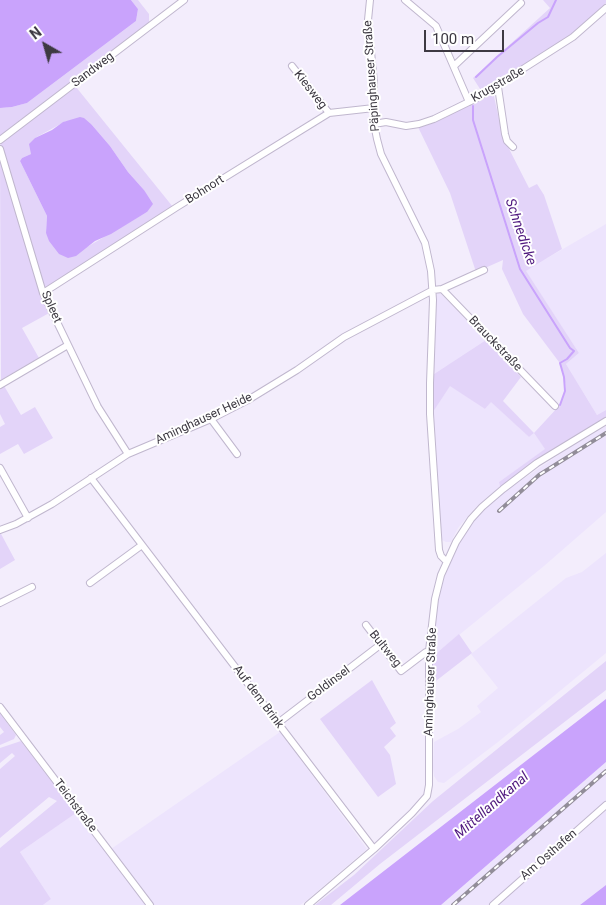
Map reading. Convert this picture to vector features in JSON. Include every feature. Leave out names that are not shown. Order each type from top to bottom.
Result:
[{"type":"street","name":"Sandweg","points":[[0,140],[184,0]]},
{"type":"street","name":"Päpinghauser Straße","points":[[370,0],[368,20],[374,83],[376,139],[381,154],[425,243],[433,290]]},
{"type":"street","points":[[405,0],[436,26],[468,102]]},
{"type":"street","points":[[454,66],[521,3]]},
{"type":"street","name":"Krugstraße","points":[[374,124],[386,122],[406,126],[419,124],[434,119],[498,87],[573,37],[606,8]]},
{"type":"street","name":"Kiesweg","points":[[292,66],[328,113]]},
{"type":"street","points":[[498,87],[505,134],[507,141],[513,146]]},
{"type":"street","name":"Bohnort","points":[[44,293],[328,113],[374,108]]},
{"type":"street","name":"Spleet","points":[[0,149],[44,293],[98,407],[128,454]]},
{"type":"street","points":[[446,561],[441,556],[439,550],[430,414],[433,290],[442,289],[484,270]]},
{"type":"street","name":"Brauckstraße","points":[[442,289],[555,406]]},
{"type":"street","name":"Aminghauser Heide","points":[[0,530],[28,518],[128,454],[211,419],[275,384],[344,336],[433,290]]},
{"type":"street","points":[[0,385],[68,345]]},
{"type":"street","points":[[211,419],[237,454]]},
{"type":"street","name":"Aminghauser Straße","points":[[308,905],[374,849],[420,805],[428,793],[429,651],[435,599],[446,561],[462,531],[491,499],[537,463],[606,421]]},
{"type":"street","points":[[0,468],[28,518]]},
{"type":"street","name":"Auf dem Brink","points":[[91,478],[374,849]]},
{"type":"street","points":[[90,583],[142,545]]},
{"type":"street","points":[[0,603],[32,587]]},
{"type":"street","name":"Bultweg","points":[[366,626],[401,671],[429,651]]},
{"type":"street","name":"Goldinsel","points":[[278,723],[380,645]]},
{"type":"street","name":"Teichstraße","points":[[0,708],[146,904]]},
{"type":"street","name":"Am Osthafen","points":[[492,905],[606,805]]},
{"type":"shaded area","points":[[131,0],[138,0],[149,14],[149,24],[0,136],[0,108],[27,103],[136,21],[138,9]]},
{"type":"shaded area","points":[[543,0],[606,0],[606,3],[575,32],[482,92],[473,78],[550,8]]},
{"type":"shaded area","points":[[76,87],[173,207],[48,288],[43,286],[0,142]],"holes":[[[66,121],[92,125],[144,190],[147,212],[87,247],[46,233],[47,216],[20,161],[31,154],[35,138]]]},
{"type":"shaded area","points":[[493,92],[503,137],[529,188],[537,184],[544,195],[562,249],[526,271],[579,353],[566,364],[597,415],[606,410],[606,418],[541,458],[500,487],[499,482],[545,449],[534,433],[559,406],[566,389],[564,374],[559,362],[523,314],[502,269],[503,260],[476,272],[450,193],[418,127]]},
{"type":"shaded area","points":[[0,158],[51,312],[22,328],[39,358],[1,380]]},
{"type":"shaded area","points":[[606,224],[606,410],[597,415],[566,364],[579,353],[525,271]]},
{"type":"shaded area","points":[[440,293],[486,340],[431,376],[436,302],[437,294]]},
{"type":"shaded area","points":[[486,340],[521,377],[503,401],[534,433],[529,437],[491,402],[485,409],[450,386],[433,412],[431,376]]},
{"type":"shaded area","points":[[3,384],[21,415],[35,407],[53,438],[24,454],[18,444],[0,454],[0,427],[5,424],[0,414],[0,386]]},
{"type":"shaded area","points":[[450,385],[485,409],[491,401],[529,437],[534,433],[546,449],[499,482],[500,487],[476,507],[458,528],[451,542],[446,542],[442,540],[440,532],[433,412]]},
{"type":"shaded area","points":[[606,426],[606,512],[544,566],[427,661],[441,573],[452,547],[478,515],[500,495],[564,451]]},
{"type":"shaded area","points":[[0,532],[15,560],[0,569]]},
{"type":"shaded area","points":[[606,553],[606,653],[498,742],[444,783],[438,782],[434,776],[433,767],[434,742],[458,729],[481,712],[477,706],[498,688],[471,654],[566,578],[582,572]]},
{"type":"shaded area","points":[[459,634],[472,653],[432,684],[432,657]]},
{"type":"shaded area","points":[[606,661],[606,690],[380,864],[331,905],[315,905],[354,875],[433,801]]},
{"type":"shaded area","points":[[372,680],[396,723],[390,728],[396,736],[384,747],[390,755],[396,784],[378,797],[320,719]]},
{"type":"shaded area","points":[[0,713],[16,735],[14,739],[0,745],[0,735],[4,732],[0,727]]},
{"type":"shaded area","points":[[280,732],[367,849],[306,901],[300,905],[43,905],[51,899],[20,852],[80,810],[111,849]]},
{"type":"shaded area","points":[[21,741],[76,813],[20,852],[51,899],[43,905],[0,905],[0,848],[57,801],[49,797],[0,838],[0,769],[15,756],[12,753],[0,763],[0,748]]},
{"type":"shaded area","points":[[606,762],[606,885],[580,905],[441,905]]},
{"type":"water","points":[[0,0],[131,0],[138,9],[136,21],[27,103],[0,108]]},
{"type":"water","points":[[80,117],[92,125],[110,146],[153,204],[147,212],[111,234],[95,241],[76,256],[68,258],[59,254],[49,241],[46,233],[47,216],[20,161],[31,154],[29,144],[35,138],[63,122]]},
{"type":"water","name":"Mittellandkanal","points":[[606,699],[606,762],[441,905],[340,905]]},
{"type":"water","points":[[606,885],[606,905],[580,905]]},
{"type":"waterway","name":"Schnedicke","points":[[476,77],[497,57],[548,17],[556,0]]},
{"type":"waterway","name":"Schnedicke","points":[[473,106],[473,120],[520,269],[570,348],[574,351],[567,359],[560,363],[565,391],[560,405]]},
{"type":"railway","points":[[499,511],[539,475],[606,433]]},
{"type":"railway","points":[[453,905],[606,771]]}]
